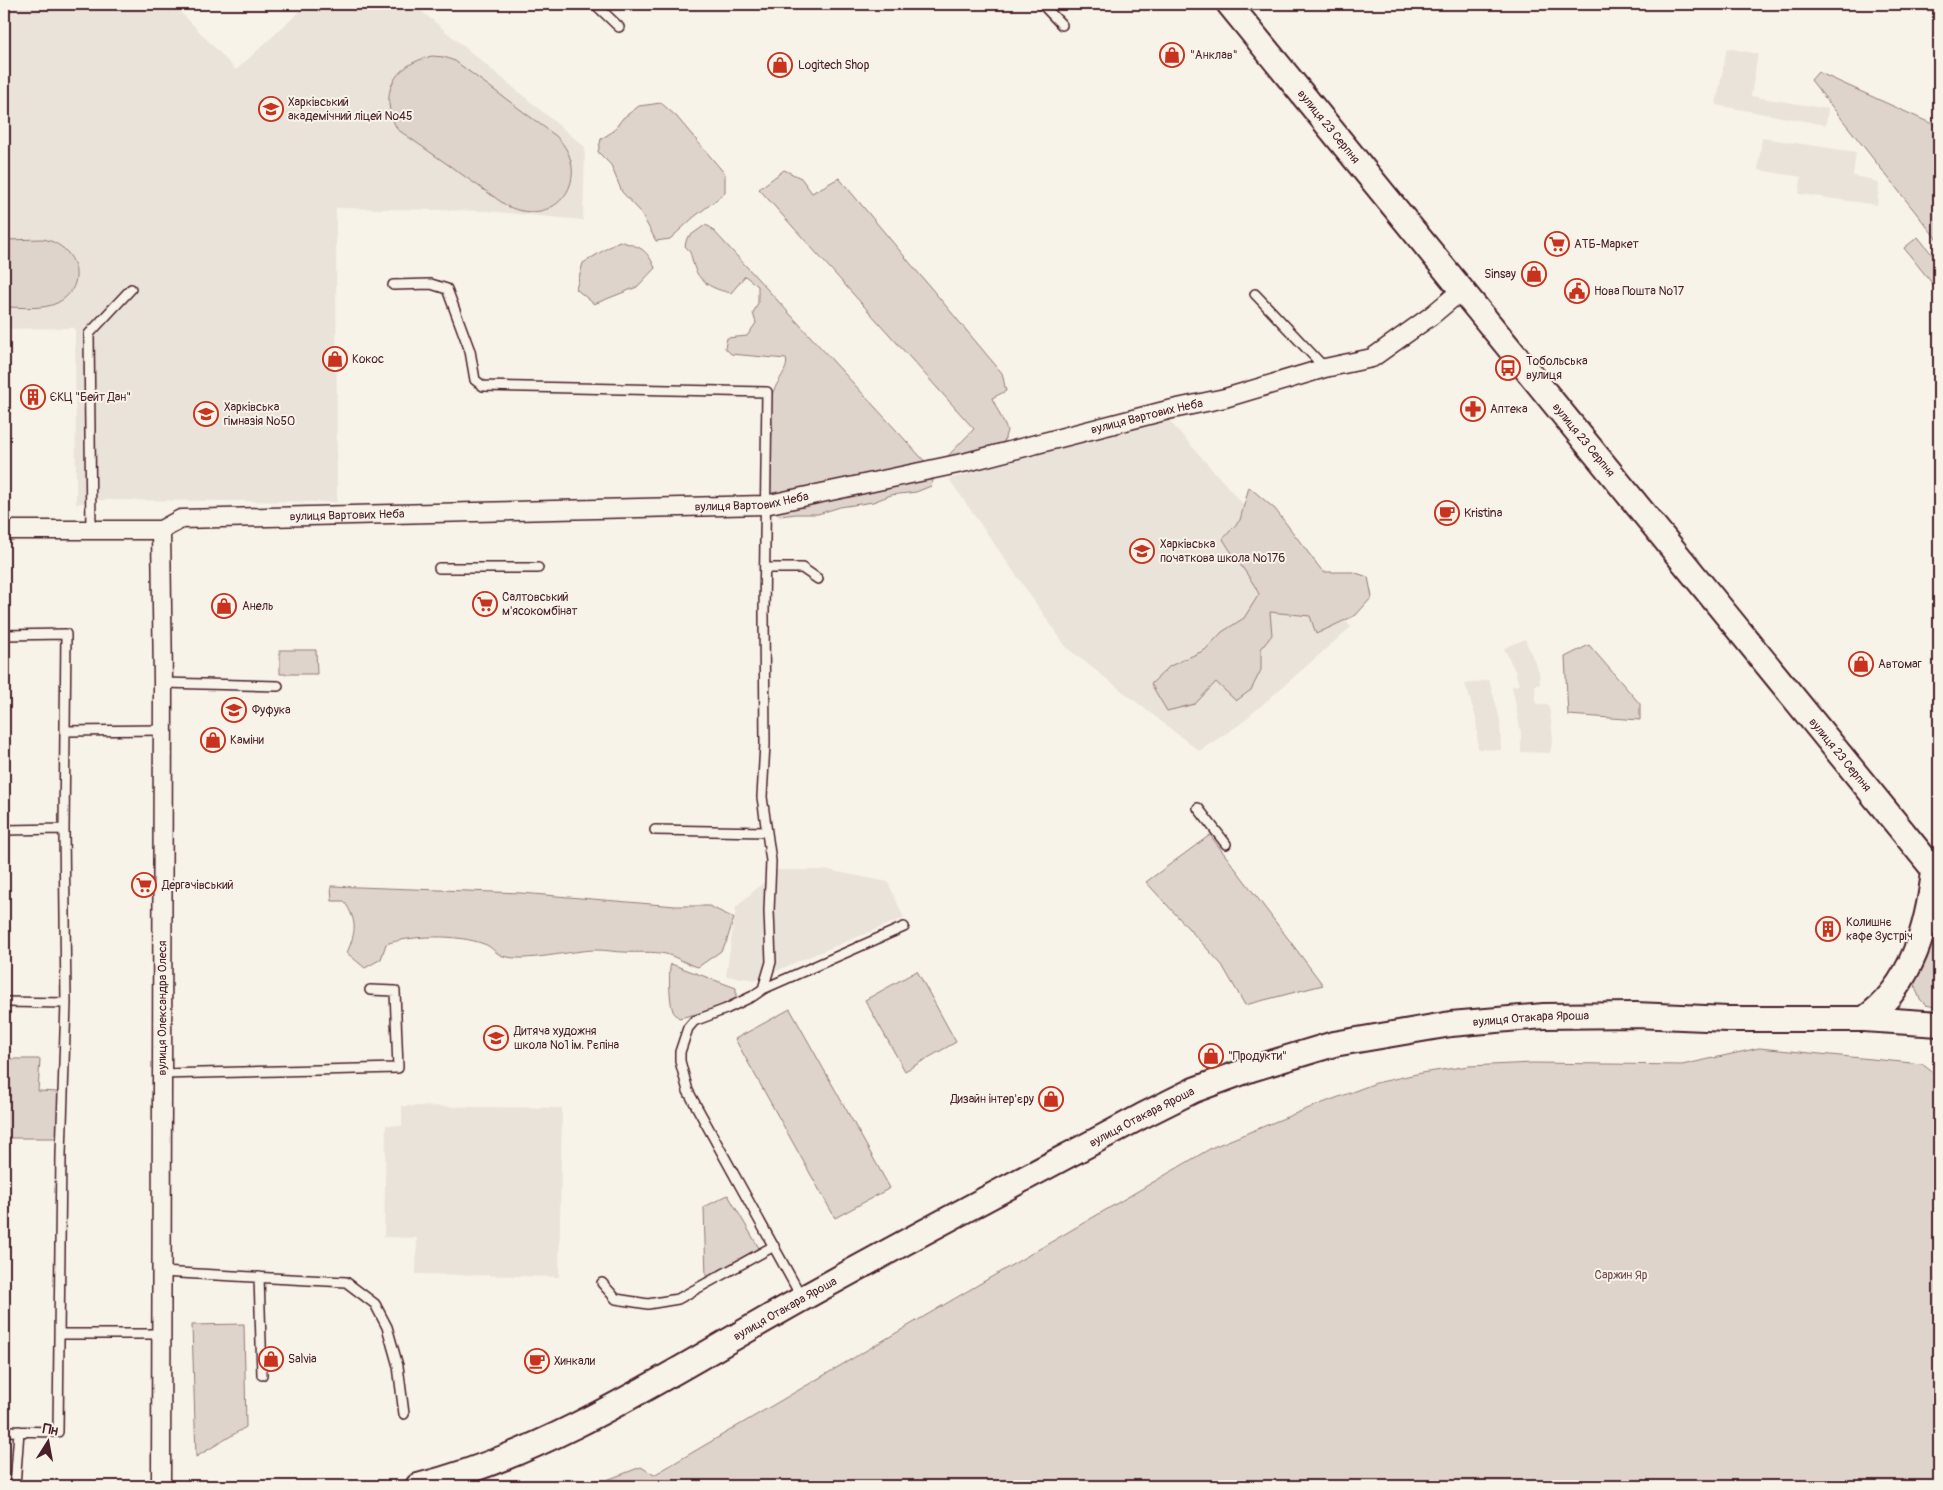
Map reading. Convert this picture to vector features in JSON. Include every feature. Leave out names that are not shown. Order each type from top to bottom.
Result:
[{"type":"street","name":"вулиця 23 Серпня","points":[[1229,4],[1936,873]]},
{"type":"street","name":"вулиця Вартових Неба","points":[[4,530],[161,530],[181,519],[765,505],[967,462],[1168,410],[1224,398],[1325,368],[1372,358],[1431,316],[1462,290]]},
{"type":"street","name":"вулиця Олександра Олеся","points":[[160,1486],[163,730],[161,530]]},
{"type":"street","points":[[1864,1020],[1879,1009],[1888,999],[1903,976],[1926,922],[1936,873]]},
{"type":"street","name":"вулиця Отакара Яроша","points":[[418,1486],[498,1460],[574,1427],[802,1298],[1142,1116],[1194,1090],[1251,1069],[1334,1044],[1451,1024],[1544,1016],[1635,1015],[1728,1019],[1864,1020],[1939,1024]]},
{"type":"lane","points":[[595,4],[619,27]]},
{"type":"lane","points":[[1042,4],[1062,25]]},
{"type":"lane","points":[[393,285],[431,284],[447,289],[458,322],[464,333],[475,380],[483,386],[767,392],[765,744],[762,797],[771,861],[769,912],[771,962],[763,989]]},
{"type":"lane","points":[[91,530],[89,334],[131,289]]},
{"type":"lane","points":[[1255,294],[1325,368]]},
{"type":"lane","points":[[439,568],[538,568]]},
{"type":"lane","points":[[765,568],[802,568],[818,579]]},
{"type":"lane","points":[[4,635],[66,634],[64,829],[66,1003],[61,1154],[58,1432],[4,1431]]},
{"type":"lane","points":[[163,683],[278,686]]},
{"type":"lane","points":[[65,731],[163,730]]},
{"type":"lane","points":[[1198,808],[1226,844]]},
{"type":"lane","points":[[4,830],[64,829]]},
{"type":"lane","points":[[655,830],[767,832]]},
{"type":"lane","points":[[802,1298],[688,1091],[680,1061],[682,1042],[688,1028],[694,1021],[733,1006],[763,989],[904,927]]},
{"type":"lane","points":[[162,1074],[398,1068],[395,991],[370,990]]},
{"type":"lane","points":[[4,1002],[66,1003]]},
{"type":"lane","points":[[602,1283],[616,1299],[648,1304],[678,1299],[774,1246]]},
{"type":"lane","points":[[161,1272],[346,1282],[376,1304],[387,1327],[398,1366],[404,1414]]},
{"type":"lane","points":[[259,1277],[262,1375]]},
{"type":"lane","points":[[59,1334],[161,1334]]},
{"type":"lane","points":[[16,1486],[18,1431]]},
{"type":"shaded area","points":[[4,4],[173,4],[236,70],[308,4],[413,4],[585,147],[583,220],[486,211],[336,208],[337,502],[99,500],[76,504],[75,328],[4,329]]},
{"type":"shaded area","points":[[1727,48],[1758,54],[1751,96],[1828,109],[1826,125],[1716,105]]},
{"type":"shaded area","points":[[1762,138],[1856,152],[1853,176],[1870,179],[1879,184],[1877,205],[1799,194],[1801,177],[1758,170]]},
{"type":"shaded area","name":"Харківська початкова школа №176","points":[[1167,418],[1351,627],[1239,725],[1199,751],[1067,648],[949,479]]},
{"type":"shaded area","points":[[1525,639],[1539,672],[1540,684],[1535,686],[1536,704],[1549,705],[1553,738],[1550,753],[1521,752],[1521,733],[1512,686],[1519,685],[1515,671],[1504,648]]},
{"type":"shaded area","points":[[1489,680],[1500,719],[1501,750],[1478,749],[1476,718],[1465,684]]},
{"type":"shaded area","points":[[777,870],[828,870],[888,882],[904,918],[757,980],[726,976],[736,907]]},
{"type":"shaded area","points":[[402,1106],[562,1108],[559,1277],[416,1274],[417,1238],[384,1237],[386,1125],[402,1126]]},
{"type":"green space","points":[[432,56],[444,57],[455,61],[556,136],[567,151],[572,167],[571,182],[565,195],[555,205],[542,211],[525,211],[507,206],[397,129],[391,116],[389,104],[389,92],[393,82],[407,66]]},
{"type":"green space","points":[[1818,72],[1939,127],[1939,242],[1811,80]]},
{"type":"green space","points":[[661,103],[676,116],[725,174],[725,193],[670,239],[656,241],[640,211],[622,192],[611,165],[598,152],[601,139],[612,132],[623,118],[639,106]]},
{"type":"green space","points":[[784,170],[801,178],[812,193],[839,178],[1002,373],[1006,391],[992,398],[1007,430],[1004,442],[945,459],[974,429],[759,189]]},
{"type":"green space","points":[[705,225],[710,227],[724,242],[929,466],[935,475],[931,486],[916,492],[891,495],[873,502],[840,507],[818,514],[780,516],[771,511],[768,500],[772,429],[771,398],[787,363],[786,359],[731,354],[725,348],[727,338],[747,336],[756,323],[753,313],[758,303],[758,286],[745,276],[731,293],[712,287],[702,280],[695,270],[690,254],[685,246],[687,238]]},
{"type":"green space","points":[[1918,237],[1939,263],[1939,292],[1904,248]]},
{"type":"green space","points":[[43,239],[55,243],[71,257],[76,277],[74,287],[67,296],[57,303],[45,307],[4,307],[4,240]]},
{"type":"green space","points":[[619,241],[645,252],[655,268],[637,287],[594,304],[576,289],[583,263]]},
{"type":"green space","points":[[1249,487],[1275,509],[1323,572],[1353,572],[1368,577],[1372,597],[1356,615],[1316,634],[1310,616],[1270,612],[1272,635],[1261,649],[1261,670],[1251,690],[1236,701],[1216,682],[1195,704],[1167,711],[1151,684],[1170,666],[1205,650],[1222,632],[1244,618],[1259,594],[1223,539],[1240,520]]},
{"type":"green space","points":[[1589,645],[1640,704],[1640,720],[1568,715],[1565,657]]},
{"type":"green space","points":[[280,650],[316,650],[317,674],[280,674]]},
{"type":"green space","points":[[1210,835],[1323,985],[1245,1005],[1222,965],[1146,882]]},
{"type":"green space","points":[[331,886],[521,893],[675,906],[709,906],[734,918],[726,943],[721,951],[698,967],[666,954],[597,950],[512,958],[500,955],[487,945],[473,941],[448,937],[421,937],[386,944],[381,959],[365,968],[347,953],[354,932],[352,915],[344,901],[332,901]]},
{"type":"green space","points":[[1939,921],[1939,1008],[1926,1005],[1920,999],[1914,977]]},
{"type":"green space","points":[[671,964],[736,988],[736,1001],[713,1010],[679,1018],[673,1011],[671,1004],[669,979]]},
{"type":"green space","points":[[917,971],[956,1042],[905,1071],[865,1000]]},
{"type":"green space","points":[[790,1009],[890,1188],[835,1218],[735,1039]]},
{"type":"green space","name":"Саржин Яр","points":[[1759,1048],[1922,1064],[1939,1077],[1939,1486],[591,1486],[641,1467],[654,1475],[1213,1147],[1376,1083],[1421,1073],[1469,1066],[1533,1063],[1682,1065]]},
{"type":"green space","points":[[4,1059],[40,1059],[38,1091],[59,1092],[58,1138],[4,1138]]},
{"type":"green space","points":[[728,1195],[759,1248],[706,1278],[704,1207]]},
{"type":"green space","points":[[244,1324],[246,1427],[196,1457],[192,1325]]},
{"type":"place","name":"\"Анклав\"","points":[[1172,55]]},
{"type":"place","name":"Logitech Shop","points":[[780,65]]},
{"type":"place","name":"Харківський академічний ліцей №45","points":[[271,109]]},
{"type":"place","name":"АТБ-Маркет","points":[[1557,244]]},
{"type":"place","name":"Sinsay","points":[[1534,274]]},
{"type":"place","name":"Нова Пошта №17","points":[[1577,291]]},
{"type":"place","name":"Кокос","points":[[335,359]]},
{"type":"place","name":"Тобольська вулиця","points":[[1508,368]]},
{"type":"place","name":"ЄКЦ \"Бейт Дан\"","points":[[33,397]]},
{"type":"place","name":"Аптека","points":[[1473,409]]},
{"type":"place","name":"Харківська гімназія №50","points":[[206,414]]},
{"type":"place","name":"Kristina","points":[[1447,513]]},
{"type":"place","name":"Харківська початкова школа №176","points":[[1142,551]]},
{"type":"place","name":"Салтовський м'ясокомбінат","points":[[485,604]]},
{"type":"place","name":"Анель","points":[[224,606]]},
{"type":"place","name":"Автомаг","points":[[1861,664]]},
{"type":"place","name":"Фуфука","points":[[234,710]]},
{"type":"place","name":"Каміни","points":[[213,740]]},
{"type":"place","name":"Дергачівський","points":[[144,885]]},
{"type":"place","name":"Колишнє кафе Зустріч","points":[[1828,929]]},
{"type":"place","name":"Дитяча художня школа №1 ім. Рєпіна","points":[[496,1038]]},
{"type":"place","name":"\"Продукти\"","points":[[1211,1056]]},
{"type":"place","name":"Дизайн інтер'єру","points":[[1051,1099]]},
{"type":"place","name":"Salvia","points":[[271,1359]]},
{"type":"place","name":"Хинкали","points":[[537,1361]]}]
